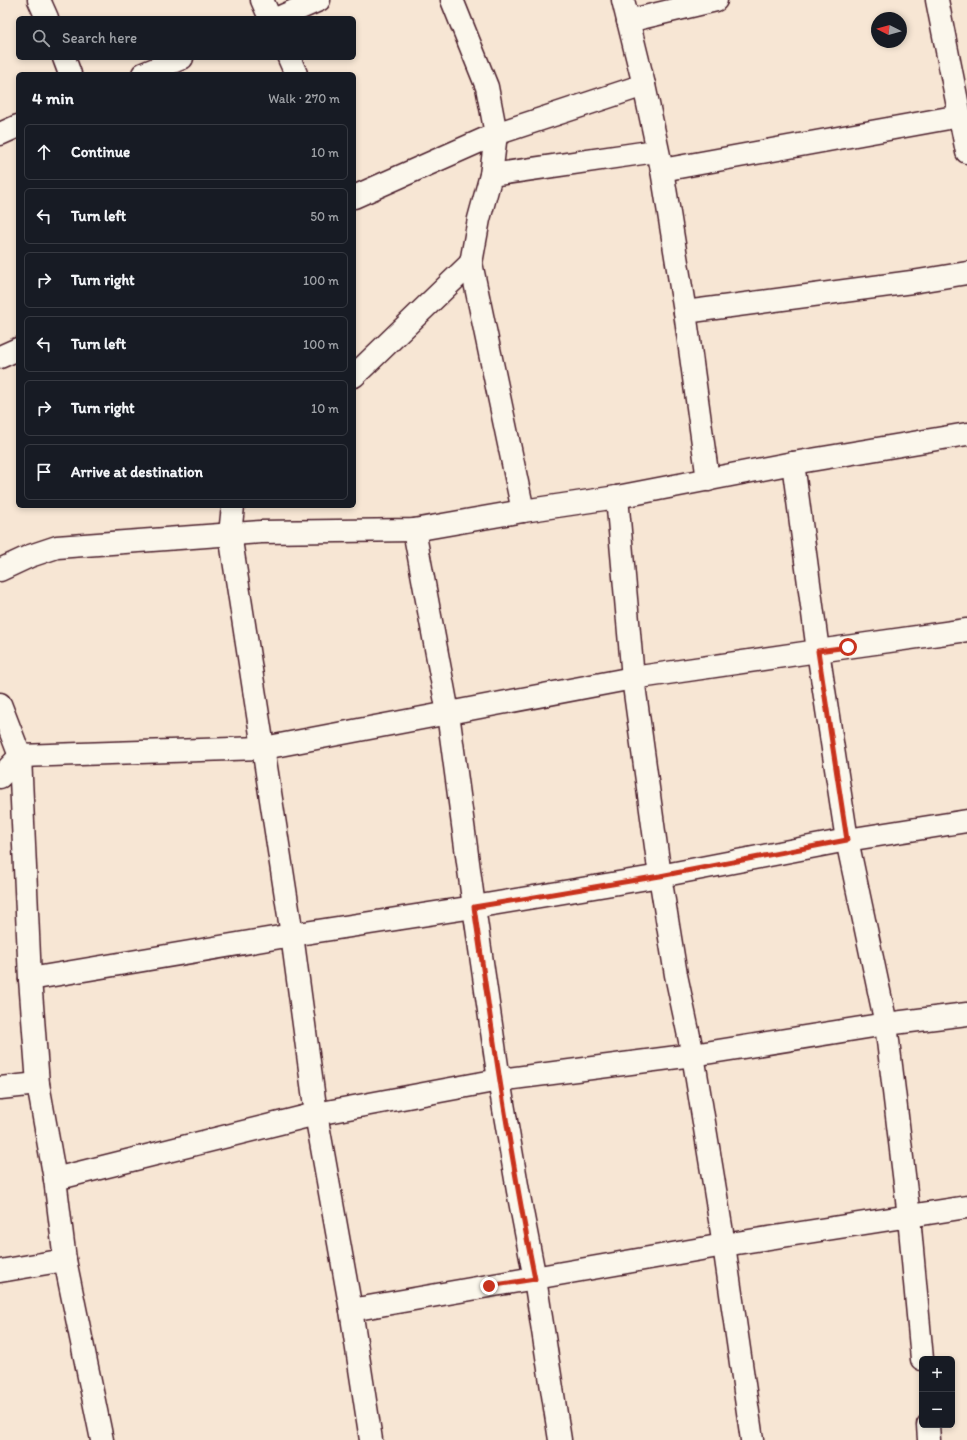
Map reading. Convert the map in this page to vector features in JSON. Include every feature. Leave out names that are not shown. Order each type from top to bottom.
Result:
[{"type":"street","points":[[39,0],[46,16]]},
{"type":"street","points":[[262,0],[269,16]]},
{"type":"street","points":[[283,16],[319,0]]},
{"type":"street","points":[[452,0],[487,87],[496,134],[490,175],[481,208],[471,263],[523,511]]},
{"type":"street","points":[[623,0],[644,85],[659,161],[685,312],[708,480]]},
{"type":"street","points":[[628,21],[716,0]]},
{"type":"street","points":[[937,0],[967,152]]},
{"type":"street","points":[[65,60],[69,72]]},
{"type":"street","points":[[148,72],[177,60]]},
{"type":"street","points":[[290,60],[295,72]]},
{"type":"street","points":[[356,195],[496,134],[644,85]]},
{"type":"street","points":[[490,175],[659,161],[960,116]]},
{"type":"street","points":[[0,134],[16,127]]},
{"type":"street","points":[[356,374],[471,263]]},
{"type":"street","points":[[685,312],[904,283],[967,273]]},
{"type":"street","points":[[0,357],[16,350]]},
{"type":"street","points":[[0,570],[30,556],[57,547],[261,532],[414,530],[523,511],[617,497],[793,463],[967,434]]},
{"type":"street","points":[[793,463],[818,651],[847,840],[886,1024],[909,1217],[922,1356]]},
{"type":"street","points":[[617,497],[632,678],[660,876],[676,975],[693,1055],[724,1245],[752,1440]]},
{"type":"street","points":[[233,508],[230,534],[292,935],[316,1114],[351,1310],[371,1440]]},
{"type":"street","points":[[414,530],[448,713],[499,1080],[535,1279],[560,1440]]},
{"type":"street","points":[[0,777],[20,756],[264,748],[632,678],[967,630]]},
{"type":"street","points":[[0,704],[20,756],[30,980],[38,1084],[55,1179],[65,1260],[102,1440]]},
{"type":"street","points":[[30,980],[292,935],[660,876],[847,840],[967,821]]},
{"type":"street","points":[[55,1179],[316,1114],[499,1080],[693,1055],[886,1024],[967,1014]]},
{"type":"street","points":[[0,1088],[38,1084]]},
{"type":"street","points":[[351,1310],[724,1245],[967,1207]]},
{"type":"street","points":[[0,1271],[65,1260]]},
{"type":"street","points":[[928,1428],[929,1440]]},
{"type":"route","points":[[489,1286],[535,1279],[499,1080],[474,907],[660,876],[847,840],[818,651],[848,647]]}]
